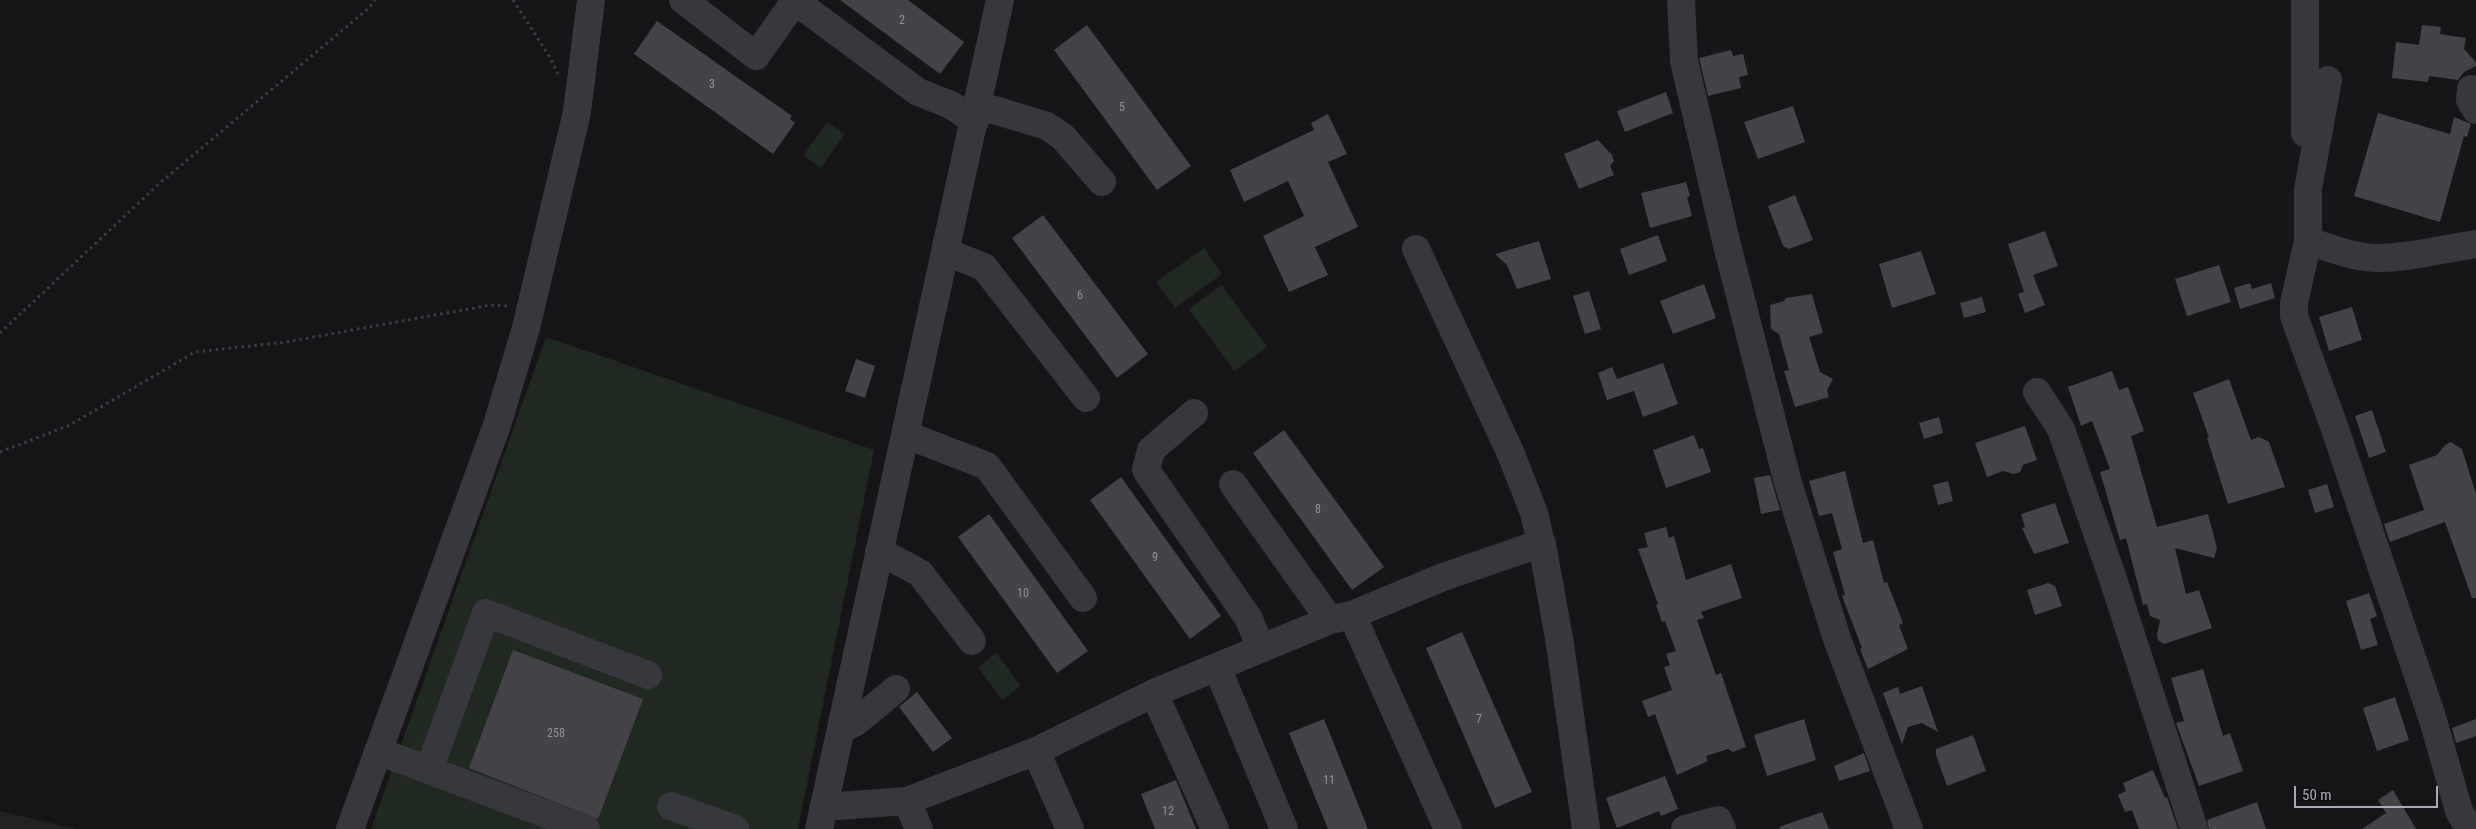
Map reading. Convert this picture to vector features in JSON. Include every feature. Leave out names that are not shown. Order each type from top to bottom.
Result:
[{"type":"street","points":[[350,829],[497,425],[532,307],[577,112],[591,0]]},
{"type":"street","points":[[683,0],[756,56],[795,1],[918,92],[976,113],[1047,126],[1063,137],[1102,182]]},
{"type":"street","points":[[1000,0],[907,435],[879,551],[822,818],[907,801],[1036,750],[1154,693],[1261,649],[1443,577],[1542,543]]},
{"type":"street","points":[[1681,0],[1684,61],[1726,241],[1788,483],[1837,639],[1909,829]]},
{"type":"street","points":[[2305,0],[2303,171],[2308,189]]},
{"type":"street","points":[[2328,80],[2308,189],[2308,241],[2294,303],[2298,329],[2305,343],[2335,429],[2433,720],[2459,810],[2469,829],[2476,824]]},
{"type":"street","points":[[2308,241],[2342,252],[2375,258],[2414,255],[2476,244]]},
{"type":"street","points":[[1416,250],[1511,454],[1534,513],[1542,543],[1560,644],[1586,829]]},
{"type":"street","points":[[946,252],[984,266],[1086,398]]},
{"type":"street","points":[[2038,392],[2061,429],[2113,579],[2194,829]]},
{"type":"street","points":[[1194,413],[1151,450],[1146,470],[1248,619],[1261,649]]},
{"type":"street","points":[[907,435],[987,466],[1083,598]]},
{"type":"street","points":[[1233,484],[1341,618],[1448,829]]},
{"type":"street","points":[[879,551],[920,573],[972,641]]},
{"type":"street","points":[[429,770],[486,613],[648,675]]},
{"type":"street","points":[[1217,667],[1284,829]]},
{"type":"street","points":[[841,729],[856,722],[896,689]]},
{"type":"street","points":[[1154,693],[1215,829]]},
{"type":"street","points":[[1036,750],[1070,829]]},
{"type":"street","points":[[378,751],[586,829]]},
{"type":"street","points":[[907,801],[919,829]]},
{"type":"street","points":[[671,806],[735,829]]},
{"type":"street","points":[[1685,829],[1718,820],[1722,829]]},
{"type":"path","points":[[0,333],[161,182],[369,8],[375,0]]},
{"type":"path","points":[[513,0],[549,56],[561,80]]},
{"type":"path","points":[[0,452],[70,425],[195,352],[286,342],[491,305],[532,307]]},
{"type":"shaded area","points":[[827,122],[845,134],[821,168],[803,156]]},
{"type":"shaded area","points":[[1204,248],[1222,274],[1175,308],[1156,282]]},
{"type":"shaded area","points":[[1222,285],[1267,347],[1234,371],[1189,309]]},
{"type":"shaded area","points":[[546,337],[874,450],[798,829],[371,829]]},
{"type":"shaded area","points":[[996,653],[1021,686],[1002,700],[978,667]]},
{"type":"shaded area","points":[[0,811],[76,829],[0,829]]},
{"type":"building","points":[[840,0],[908,0],[964,42],[940,74]]},
{"type":"building","points":[[657,21],[792,116],[790,119],[795,123],[773,154],[634,54]]},
{"type":"building","points":[[1087,25],[1191,166],[1157,190],[1054,50]]},
{"type":"building","points":[[2422,25],[2441,27],[2440,34],[2466,38],[2464,49],[2476,62],[2476,66],[2464,72],[2458,80],[2429,76],[2428,82],[2392,78],[2396,42],[2419,45]]},
{"type":"building","points":[[1731,50],[1733,56],[1743,54],[1748,75],[1739,77],[1741,88],[1708,96],[1699,58]]},
{"type":"building","points":[[1666,92],[1673,113],[1625,132],[1617,111]]},
{"type":"building","points":[[1793,106],[1805,142],[1758,159],[1744,122]]},
{"type":"building","points":[[2378,113],[2450,134],[2454,117],[2471,124],[2467,137],[2464,136],[2440,222],[2354,196]]},
{"type":"building","points":[[1328,114],[1347,154],[1328,162],[1358,227],[1315,247],[1328,275],[1289,292],[1263,236],[1304,216],[1288,181],[1244,202],[1230,170],[1314,130],[1311,123]]},
{"type":"building","points":[[1598,140],[1612,155],[1614,161],[1610,166],[1614,175],[1579,189],[1564,154]]},
{"type":"building","points":[[1686,182],[1690,196],[1687,197],[1692,216],[1650,228],[1641,193]]},
{"type":"building","points":[[1795,195],[1813,240],[1789,249],[1783,246],[1768,206]]},
{"type":"building","points":[[1043,215],[1148,354],[1117,378],[1012,238]]},
{"type":"building","points":[[2045,231],[2058,266],[2033,275],[2045,305],[2025,313],[2018,294],[2024,292],[2008,244]]},
{"type":"building","points":[[1658,235],[1667,261],[1629,275],[1620,249]]},
{"type":"building","points":[[1539,241],[1551,279],[1517,289],[1507,265],[1495,254]]},
{"type":"building","points":[[1921,251],[1936,294],[1892,308],[1879,264]]},
{"type":"building","points":[[2219,265],[2231,302],[2187,316],[2175,279]]},
{"type":"building","points":[[2250,283],[2252,289],[2271,283],[2275,298],[2240,309],[2234,288]]},
{"type":"building","points":[[1704,284],[1716,318],[1673,334],[1660,301]]},
{"type":"building","points":[[1589,291],[1601,329],[1585,334],[1573,296]]},
{"type":"building","points":[[1812,294],[1823,333],[1809,337],[1820,372],[1833,379],[1827,390],[1829,397],[1795,407],[1784,371],[1789,370],[1779,334],[1771,329],[1770,305],[1784,301],[1786,298]]},
{"type":"building","points":[[1982,297],[1986,312],[1964,318],[1960,303]]},
{"type":"building","points":[[2352,307],[2362,340],[2329,351],[2319,317]]},
{"type":"building","points":[[856,359],[875,366],[865,398],[845,391]]},
{"type":"building","points":[[1663,363],[1678,404],[1643,417],[1634,391],[1607,400],[1598,373],[1612,367],[1617,379]]},
{"type":"building","points":[[2112,371],[2119,390],[2128,387],[2144,431],[2131,436],[2157,527],[2208,514],[2217,548],[2214,558],[2175,548],[2186,594],[2199,590],[2212,628],[2164,644],[2158,640],[2157,635],[2160,620],[2150,616],[2147,604],[2143,605],[2126,538],[2120,540],[2100,472],[2110,469],[2092,421],[2081,426],[2068,387]]},
{"type":"building","points":[[2229,379],[2251,440],[2259,437],[2269,442],[2285,487],[2228,504],[2207,438],[2209,437],[2193,393]]},
{"type":"building","points":[[2372,410],[2386,452],[2369,458],[2355,416]]},
{"type":"building","points":[[1939,417],[1943,433],[1924,439],[1919,423]]},
{"type":"building","points":[[2025,426],[2037,460],[2023,465],[2020,472],[2014,474],[2003,471],[1987,477],[1975,443]]},
{"type":"building","points":[[1284,430],[1384,567],[1352,590],[1253,453]]},
{"type":"building","points":[[1694,435],[1699,449],[1703,448],[1711,472],[1666,488],[1653,450]]},
{"type":"building","points":[[2451,442],[2462,449],[2476,494],[2476,598],[2472,598],[2445,522],[2390,542],[2384,524],[2424,510],[2409,465],[2437,455],[2445,445]]},
{"type":"building","points":[[1845,471],[1863,543],[1873,540],[1884,583],[1887,582],[1903,623],[1899,625],[1908,649],[1868,669],[1842,596],[1845,595],[1833,552],[1842,549],[1832,513],[1819,516],[1809,481]]},
{"type":"building","points":[[1770,475],[1780,510],[1761,514],[1754,478]]},
{"type":"building","points":[[1121,477],[1221,616],[1190,639],[1090,500]]},
{"type":"building","points":[[1948,481],[1953,501],[1938,505],[1933,485]]},
{"type":"building","points":[[2327,484],[2334,507],[2315,513],[2308,490]]},
{"type":"building","points":[[2055,503],[2069,543],[2034,554],[2022,528],[2025,527],[2021,514]]},
{"type":"building","points":[[989,514],[1088,651],[1057,673],[958,537]]},
{"type":"building","points":[[1666,527],[1669,538],[1674,536],[1686,580],[1731,564],[1742,598],[1701,612],[1704,618],[1697,620],[1716,675],[1721,673],[1746,747],[1733,752],[1728,749],[1706,756],[1708,761],[1677,775],[1655,714],[1648,717],[1642,701],[1672,690],[1664,667],[1670,665],[1666,654],[1676,651],[1665,621],[1662,622],[1656,605],[1658,604],[1638,549],[1648,547],[1644,533]]},
{"type":"building","points":[[2048,583],[2055,586],[2062,606],[2035,615],[2027,590]]},
{"type":"building","points":[[2369,593],[2377,616],[2370,619],[2378,645],[2361,650],[2346,601]]},
{"type":"building","points":[[1462,632],[1532,792],[1495,808],[1426,648]]},
{"type":"building","points":[[513,650],[643,699],[598,819],[469,768]]},
{"type":"building","points":[[2203,669],[2223,736],[2230,733],[2243,771],[2199,786],[2176,723],[2184,721],[2171,678]]},
{"type":"building","points":[[1922,686],[1938,732],[1922,723],[1908,727],[1902,744],[1883,693],[1898,687],[1900,694]]},
{"type":"building","points":[[917,692],[952,738],[933,752],[899,707]]},
{"type":"building","points":[[2395,697],[2409,740],[2377,751],[2363,708]]},
{"type":"building","points":[[1324,719],[1368,829],[1328,829],[1289,733]]},
{"type":"building","points":[[1804,719],[1816,760],[1767,776],[1754,735]]},
{"type":"building","points":[[2476,719],[2476,736],[2456,743],[2452,728]]},
{"type":"building","points":[[1973,735],[1986,771],[1947,786],[1936,755],[1936,749]]},
{"type":"building","points":[[1864,753],[1870,771],[1839,781],[1834,766]]},
{"type":"building","points":[[2153,770],[2165,798],[2167,797],[2178,829],[2139,829],[2132,810],[2125,812],[2118,795],[2126,791],[2123,783]]},
{"type":"building","points":[[1665,776],[1678,809],[1661,816],[1659,811],[1617,828],[1606,798]]},
{"type":"building","points":[[1176,780],[1196,829],[1155,829],[1141,794]]},
{"type":"building","points":[[2393,790],[2416,829],[2362,829],[2386,813],[2378,800]]},
{"type":"building","points":[[2257,802],[2266,829],[2209,829],[2207,820]]},
{"type":"building","points":[[1822,812],[1829,829],[1780,829],[1779,827]]}]
